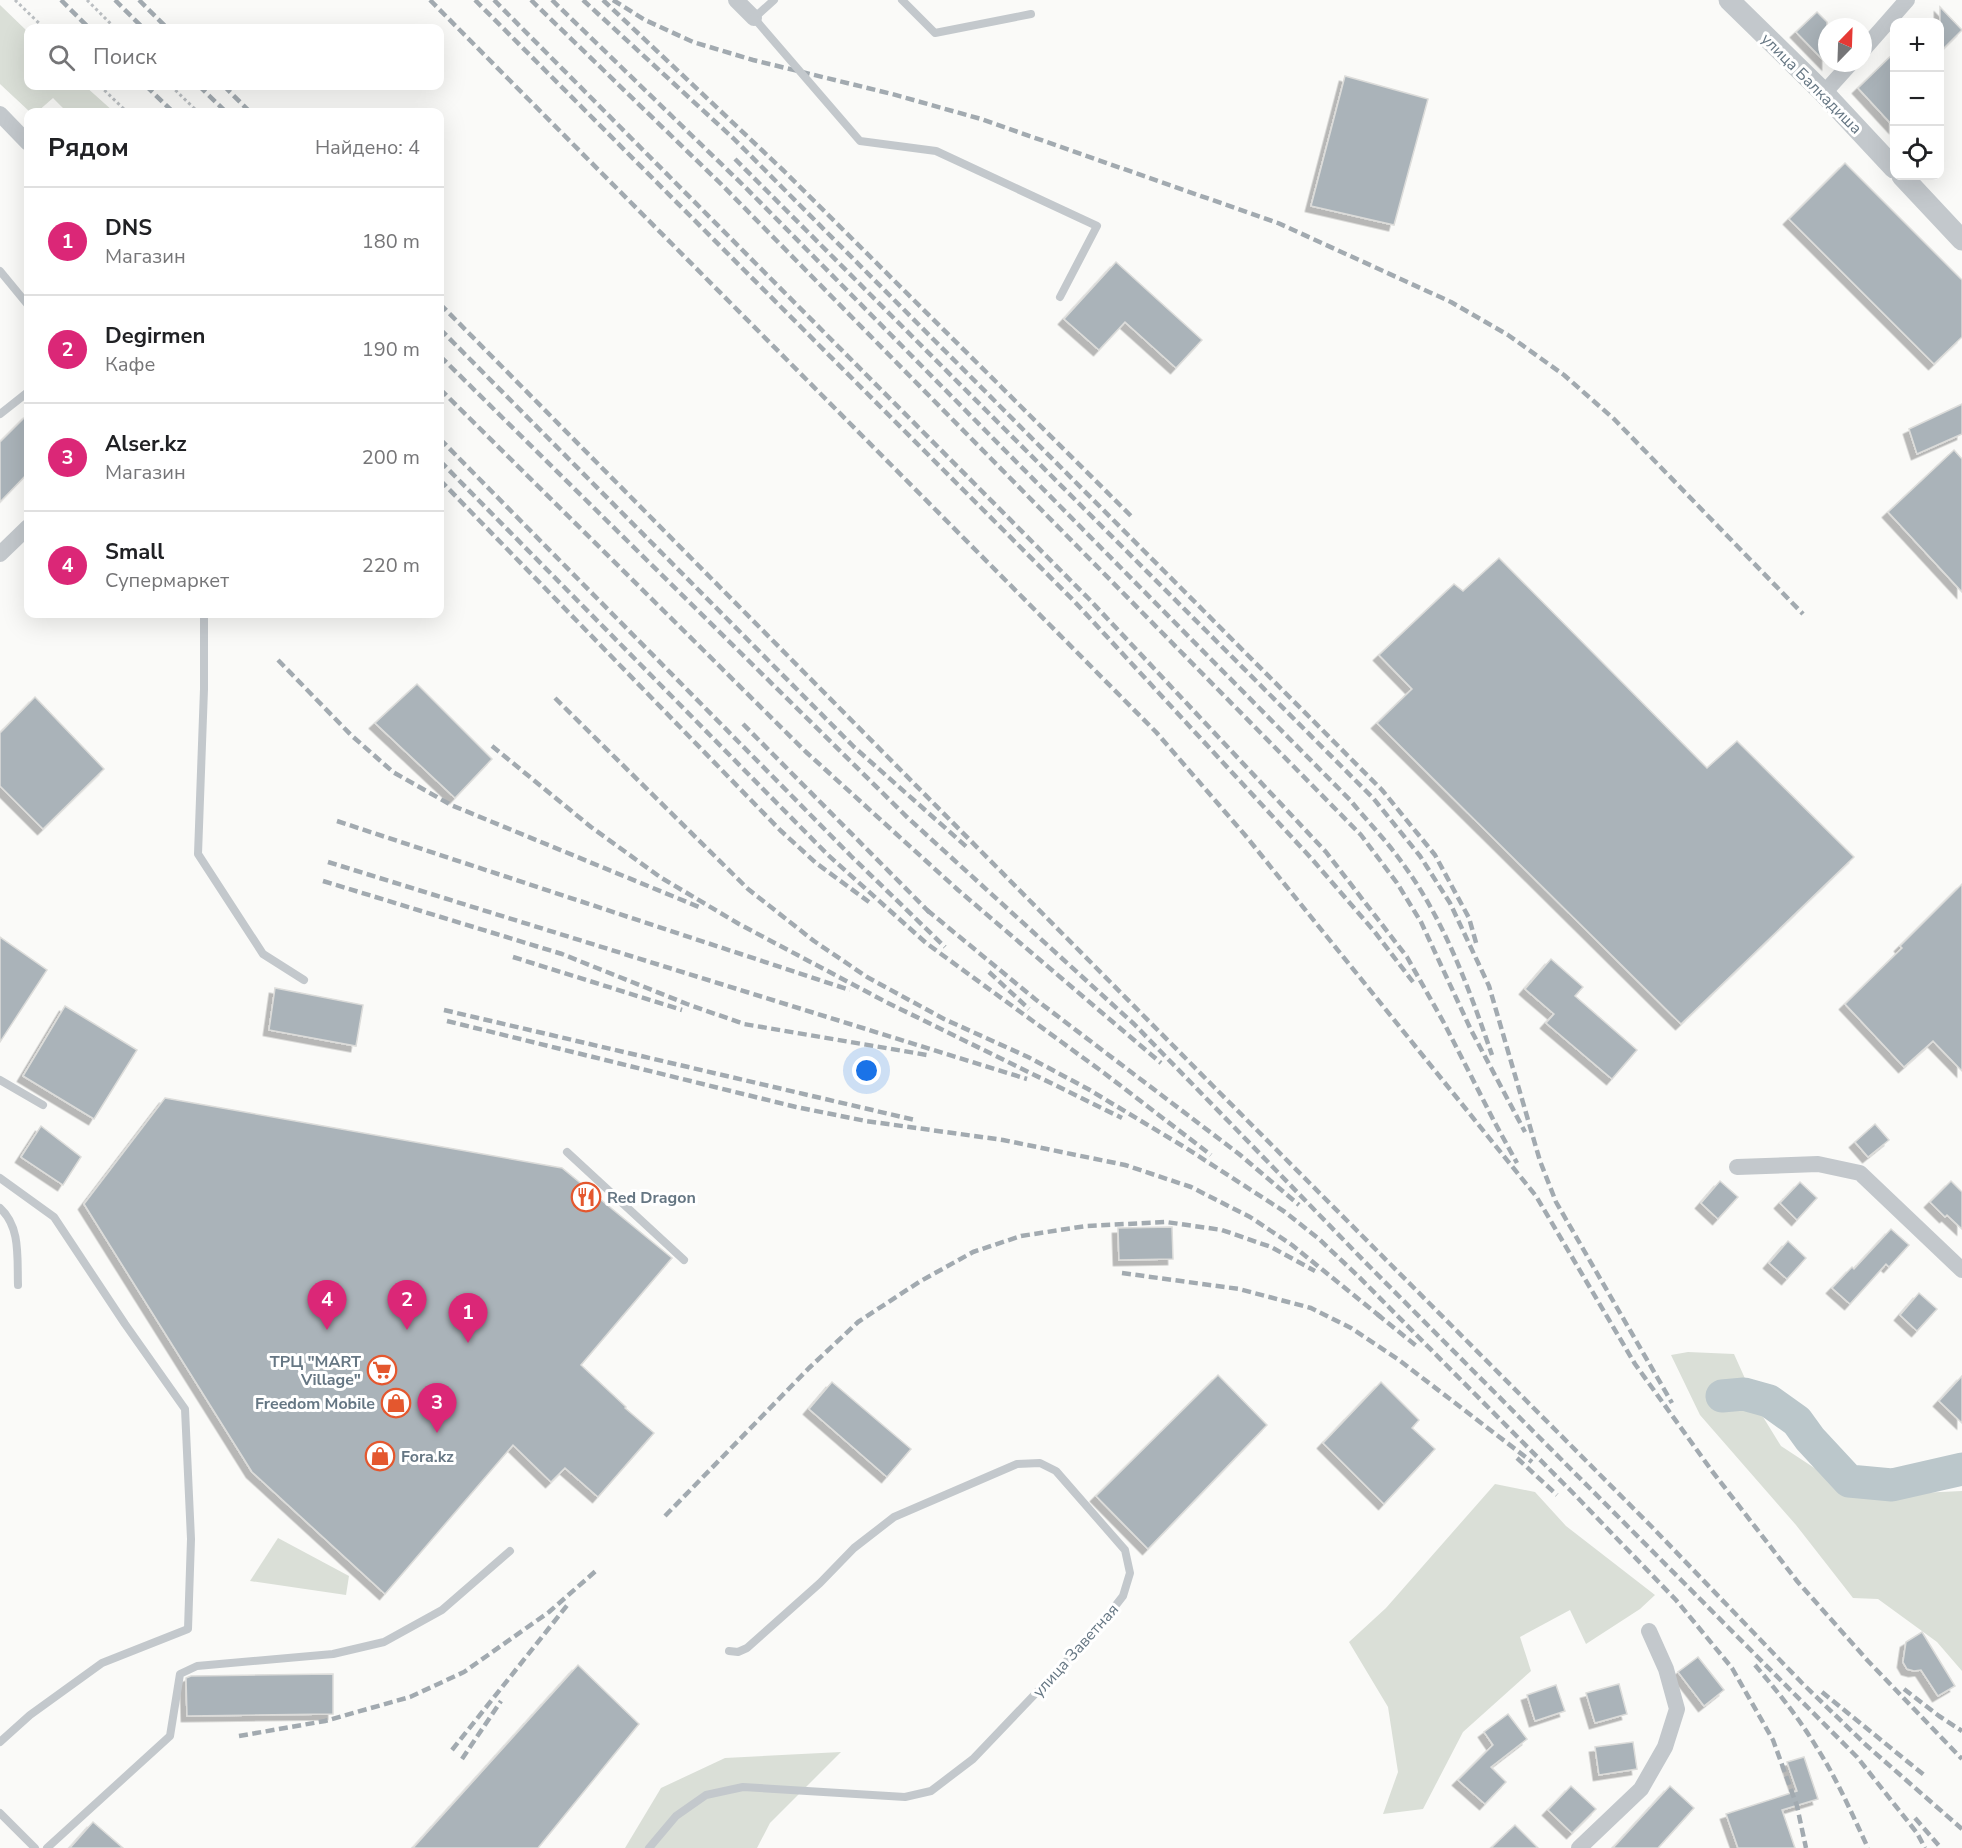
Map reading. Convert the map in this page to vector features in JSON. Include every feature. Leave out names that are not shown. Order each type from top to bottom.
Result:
[{"type":"street","points":[[736,0],[754,18]]},
{"type":"street","name":"улица Балкадиша","points":[[1729,0],[1824,93],[1890,164]]},
{"type":"street","points":[[1872,40],[1907,0]]},
{"type":"street","points":[[1824,93],[1843,72]]},
{"type":"street","points":[[0,114],[24,139]]},
{"type":"street","points":[[1906,180],[1962,240]]},
{"type":"street","points":[[0,554],[24,531]]},
{"type":"street","points":[[1737,1167],[1818,1164],[1860,1173],[1962,1270]]},
{"type":"street","points":[[1579,1848],[1641,1789],[1665,1747],[1677,1709],[1666,1669],[1649,1631]]},
{"type":"lane","points":[[774,0],[754,18],[860,141],[936,151],[1097,226],[1060,297]]},
{"type":"lane","points":[[902,0],[935,33],[1031,14]]},
{"type":"lane","points":[[0,271],[24,300]]},
{"type":"lane","points":[[0,414],[24,395]]},
{"type":"lane","points":[[204,618],[204,690],[198,854],[263,954],[304,980]]},
{"type":"lane","points":[[0,1080],[44,1105]]},
{"type":"lane","points":[[567,1152],[684,1260]]},
{"type":"lane","points":[[0,1178],[54,1217],[185,1409],[191,1539],[188,1629],[102,1663],[30,1715],[0,1742]]},
{"type":"lane","points":[[0,1208],[7,1215],[15,1231],[18,1284]]},
{"type":"lane","name":"улица Заветная","points":[[649,1848],[676,1816],[706,1795],[743,1787],[905,1797],[931,1791],[973,1759],[1098,1628],[1123,1596],[1130,1574],[1125,1550],[1056,1471],[1040,1462],[1017,1464],[894,1517],[854,1548],[820,1583],[747,1648],[738,1652],[729,1651]]},
{"type":"lane","points":[[47,1848],[170,1736],[180,1674],[197,1666],[333,1654],[384,1642],[442,1610],[510,1551]]},
{"type":"lane","points":[[0,1813],[35,1848]]},
{"type":"path","points":[[15,0],[40,24]]},
{"type":"path","points":[[87,0],[111,24]]},
{"type":"path","points":[[104,90],[123,108]]},
{"type":"path","points":[[175,90],[194,108]]},
{"type":"shaded area","points":[[0,5],[24,28],[24,90],[89,90],[110,108],[63,108],[53,98],[42,108],[26,108],[0,84]]},
{"type":"shaded area","points":[[1688,1352],[1734,1354],[1760,1412],[1781,1446],[1857,1496],[1962,1491],[1962,1671],[1937,1642],[1878,1599],[1853,1598],[1796,1525],[1700,1415],[1671,1355]]},
{"type":"shaded area","points":[[1495,1484],[1535,1492],[1566,1526],[1655,1595],[1640,1609],[1586,1644],[1570,1610],[1520,1637],[1531,1671],[1463,1732],[1423,1809],[1383,1814],[1398,1772],[1388,1707],[1349,1642],[1386,1608]]},
{"type":"shaded area","points":[[278,1538],[349,1576],[346,1595],[250,1581]]},
{"type":"shaded area","points":[[841,1752],[770,1823],[757,1848],[625,1848],[661,1788],[725,1758]]},
{"type":"building","points":[[1940,7],[1962,30],[1944,48],[1944,18],[1940,18]]},
{"type":"building","points":[[1817,12],[1823,18],[1818,18],[1818,55],[1796,32]]},
{"type":"building","points":[[1890,57],[1890,123],[1858,88]]},
{"type":"building","points":[[1345,76],[1428,99],[1394,225],[1311,206]]},
{"type":"building","points":[[1845,163],[1962,280],[1962,337],[1934,364],[1789,219]]},
{"type":"building","points":[[1116,262],[1202,340],[1176,368],[1125,322],[1099,350],[1064,319]]},
{"type":"building","points":[[1962,404],[1962,434],[1917,454],[1909,429]]},
{"type":"building","points":[[24,418],[24,477],[0,502],[0,442]]},
{"type":"building","points":[[1954,450],[1962,459],[1962,592],[1888,512]]},
{"type":"building","points":[[1499,558],[1707,768],[1737,741],[1854,857],[1681,1024],[1377,723],[1412,689],[1379,655],[1454,584],[1463,591]]},
{"type":"building","points":[[417,684],[492,759],[455,798],[375,723]]},
{"type":"building","points":[[35,697],[104,769],[43,829],[0,786],[0,733]]},
{"type":"building","points":[[1962,884],[1962,1071],[1933,1041],[1904,1067],[1845,1004]]},
{"type":"building","points":[[0,937],[47,970],[0,1042]]},
{"type":"building","points":[[1551,959],[1583,987],[1575,996],[1637,1050],[1612,1079],[1546,1023],[1554,1014],[1525,989]]},
{"type":"building","points":[[275,988],[363,1005],[356,1046],[269,1030]]},
{"type":"building","points":[[65,1006],[137,1050],[94,1119],[23,1076]]},
{"type":"building","name":"ТРЦ \"MART Village\"","points":[[165,1098],[562,1168],[672,1258],[581,1365],[654,1433],[598,1497],[565,1468],[551,1482],[513,1445],[385,1594],[252,1472],[84,1204]]},
{"type":"building","points":[[1875,1124],[1889,1140],[1868,1157],[1855,1142]]},
{"type":"building","points":[[41,1126],[81,1157],[63,1185],[21,1157]]},
{"type":"building","points":[[1720,1181],[1738,1197],[1718,1219],[1701,1203]]},
{"type":"building","points":[[1951,1181],[1962,1192],[1962,1229],[1930,1202]]},
{"type":"building","points":[[1800,1182],[1817,1198],[1797,1220],[1780,1203]]},
{"type":"building","points":[[1172,1227],[1173,1259],[1119,1260],[1118,1228]]},
{"type":"building","points":[[1891,1229],[1909,1245],[1889,1267],[1886,1264],[1850,1304],[1832,1288],[1852,1267],[1854,1269]]},
{"type":"building","points":[[1788,1241],[1806,1258],[1787,1279],[1769,1263]]},
{"type":"building","points":[[1919,1293],[1937,1309],[1917,1331],[1900,1315]]},
{"type":"building","points":[[1218,1375],[1267,1425],[1148,1549],[1096,1496]]},
{"type":"building","points":[[1962,1376],[1962,1423],[1939,1401]]},
{"type":"building","points":[[832,1382],[911,1449],[887,1477],[809,1409]]},
{"type":"building","points":[[1381,1382],[1419,1420],[1412,1428],[1435,1449],[1384,1504],[1323,1443]]},
{"type":"building","points":[[1922,1632],[1955,1686],[1938,1696],[1921,1670],[1907,1669],[1903,1662],[1906,1642]]},
{"type":"building","points":[[1698,1657],[1724,1690],[1704,1706],[1678,1672]]},
{"type":"building","points":[[578,1665],[639,1724],[538,1848],[413,1848]]},
{"type":"building","points":[[333,1674],[333,1714],[187,1716],[186,1678],[191,1676]]},
{"type":"building","points":[[1619,1684],[1627,1714],[1595,1723],[1586,1693]]},
{"type":"building","points":[[1556,1685],[1565,1711],[1535,1721],[1527,1695]]},
{"type":"building","points":[[1508,1714],[1527,1739],[1491,1767],[1506,1782],[1485,1804],[1458,1780],[1493,1745],[1484,1732]]},
{"type":"building","points":[[1633,1742],[1637,1769],[1599,1775],[1595,1747]]},
{"type":"building","points":[[1804,1757],[1818,1799],[1782,1810],[1795,1848],[1738,1848],[1726,1814],[1797,1791],[1787,1762]]},
{"type":"building","points":[[1571,1786],[1596,1809],[1572,1833],[1548,1810]]},
{"type":"building","points":[[1670,1786],[1694,1808],[1658,1848],[1613,1848]]},
{"type":"building","points":[[93,1822],[123,1848],[70,1848]]},
{"type":"building","points":[[1515,1825],[1538,1848],[1491,1848]]},
{"type":"waterway","points":[[1722,1396],[1744,1394],[1769,1401],[1797,1421],[1810,1439],[1849,1481],[1892,1485],[1962,1469]]},
{"type":"railway","points":[[61,0],[85,24]]},
{"type":"railway","points":[[115,0],[139,24]]},
{"type":"railway","points":[[139,0],[163,24]]},
{"type":"railway","points":[[430,0],[1156,732],[1245,835],[1536,1196],[1635,1364],[1712,1471],[1797,1581],[1868,1661],[1962,1759]]},
{"type":"railway","points":[[475,0],[1074,601],[1311,858],[1374,931],[1413,982]]},
{"type":"railway","points":[[494,0],[1089,599],[1326,852],[1407,957],[1517,1163]]},
{"type":"railway","points":[[531,0],[721,184],[1361,835],[1397,883],[1421,922],[1471,1030],[1525,1132]]},
{"type":"railway","points":[[552,0],[745,187],[1350,800],[1397,856],[1418,886],[1444,932],[1492,1055]]},
{"type":"railway","points":[[583,0],[733,138],[1382,790],[1435,855],[1469,918],[1477,946]]},
{"type":"railway","points":[[603,0],[784,171],[1131,516]]},
{"type":"railway","points":[[613,0],[645,20],[693,42],[753,60],[892,94],[981,119],[1278,223],[1451,302],[1508,335],[1564,375],[1614,419],[1803,614]]},
{"type":"railway","points":[[150,90],[169,108]]},
{"type":"railway","points":[[203,90],[222,108]]},
{"type":"railway","points":[[228,90],[246,108]]},
{"type":"railway","points":[[735,159],[1373,798],[1420,856],[1450,903],[1489,986],[1540,1161],[1556,1202],[1672,1403]]},
{"type":"railway","points":[[444,308],[1652,1527],[1802,1683],[1866,1745],[1962,1829]]},
{"type":"railway","points":[[444,333],[854,747],[969,849]]},
{"type":"railway","points":[[444,360],[908,818],[1134,1024],[1365,1262],[1857,1757],[1917,1833],[1925,1848]]},
{"type":"railway","points":[[444,393],[806,752],[958,890],[1161,1063]]},
{"type":"railway","points":[[444,443],[851,856],[945,947]]},
{"type":"railway","points":[[444,465],[828,855],[926,943],[1104,1073],[1211,1155]]},
{"type":"railway","points":[[444,484],[780,830],[816,863],[869,902]]},
{"type":"railway","points":[[278,660],[351,735],[393,772],[451,805],[699,907]]},
{"type":"railway","points":[[555,698],[748,889],[814,941],[867,977],[944,1019],[1028,1057],[1088,1089],[1186,1148],[1285,1212],[1319,1239],[1574,1494],[1676,1600],[1732,1668],[1773,1740],[1797,1806],[1806,1848]]},
{"type":"railway","points":[[743,724],[932,915]]},
{"type":"railway","points":[[492,746],[591,827],[660,877],[739,924],[886,1002],[1122,1118]]},
{"type":"railway","points":[[337,821],[850,990]]},
{"type":"railway","points":[[328,862],[1027,1079]]},
{"type":"railway","points":[[323,881],[562,954],[744,1024],[927,1055]]},
{"type":"railway","points":[[927,910],[1035,999],[1239,1154],[1299,1205]]},
{"type":"railway","points":[[513,957],[682,1010]]},
{"type":"railway","points":[[989,972],[1029,1009]]},
{"type":"railway","points":[[444,1010],[915,1120]]},
{"type":"railway","points":[[447,1021],[796,1107],[866,1121],[1003,1140],[1125,1165],[1191,1187],[1250,1217],[1292,1245],[1382,1318]]},
{"type":"railway","points":[[665,1516],[809,1368],[858,1322],[919,1282],[973,1252],[1021,1236],[1086,1226],[1166,1222],[1222,1230],[1271,1247],[1315,1271]]},
{"type":"railway","points":[[1122,1273],[1239,1289],[1311,1308],[1351,1328],[1399,1360],[1532,1462]]},
{"type":"railway","points":[[1377,1314],[1419,1348]]},
{"type":"railway","points":[[1517,1458],[1557,1495]]},
{"type":"railway","points":[[239,1736],[325,1721],[410,1697],[464,1672],[549,1612],[598,1569]]},
{"type":"railway","points":[[452,1750],[569,1603]]},
{"type":"railway","points":[[1755,1665],[1788,1705],[1817,1748],[1838,1784],[1868,1848]]},
{"type":"railway","points":[[1904,1689],[1962,1731]]},
{"type":"railway","points":[[1822,1692],[1924,1775]]},
{"type":"railway","points":[[462,1759],[501,1701]]},
{"type":"railway","points":[[1915,1818],[1941,1848]]},
{"type":"place","name":"Red Dragon","points":[[586,1197]]},
{"type":"place","name":"Small","points":[[327,1330]]},
{"type":"place","name":"Degirmen","points":[[407,1330]]},
{"type":"place","name":"DNS","points":[[468,1343]]},
{"type":"place","name":"ТРЦ \"MART Village\"","points":[[382,1370]]},
{"type":"place","name":"Freedom Mobile","points":[[396,1403]]},
{"type":"place","name":"Alser.kz","points":[[437,1433]]},
{"type":"place","name":"Fora.kz","points":[[380,1456]]}]
